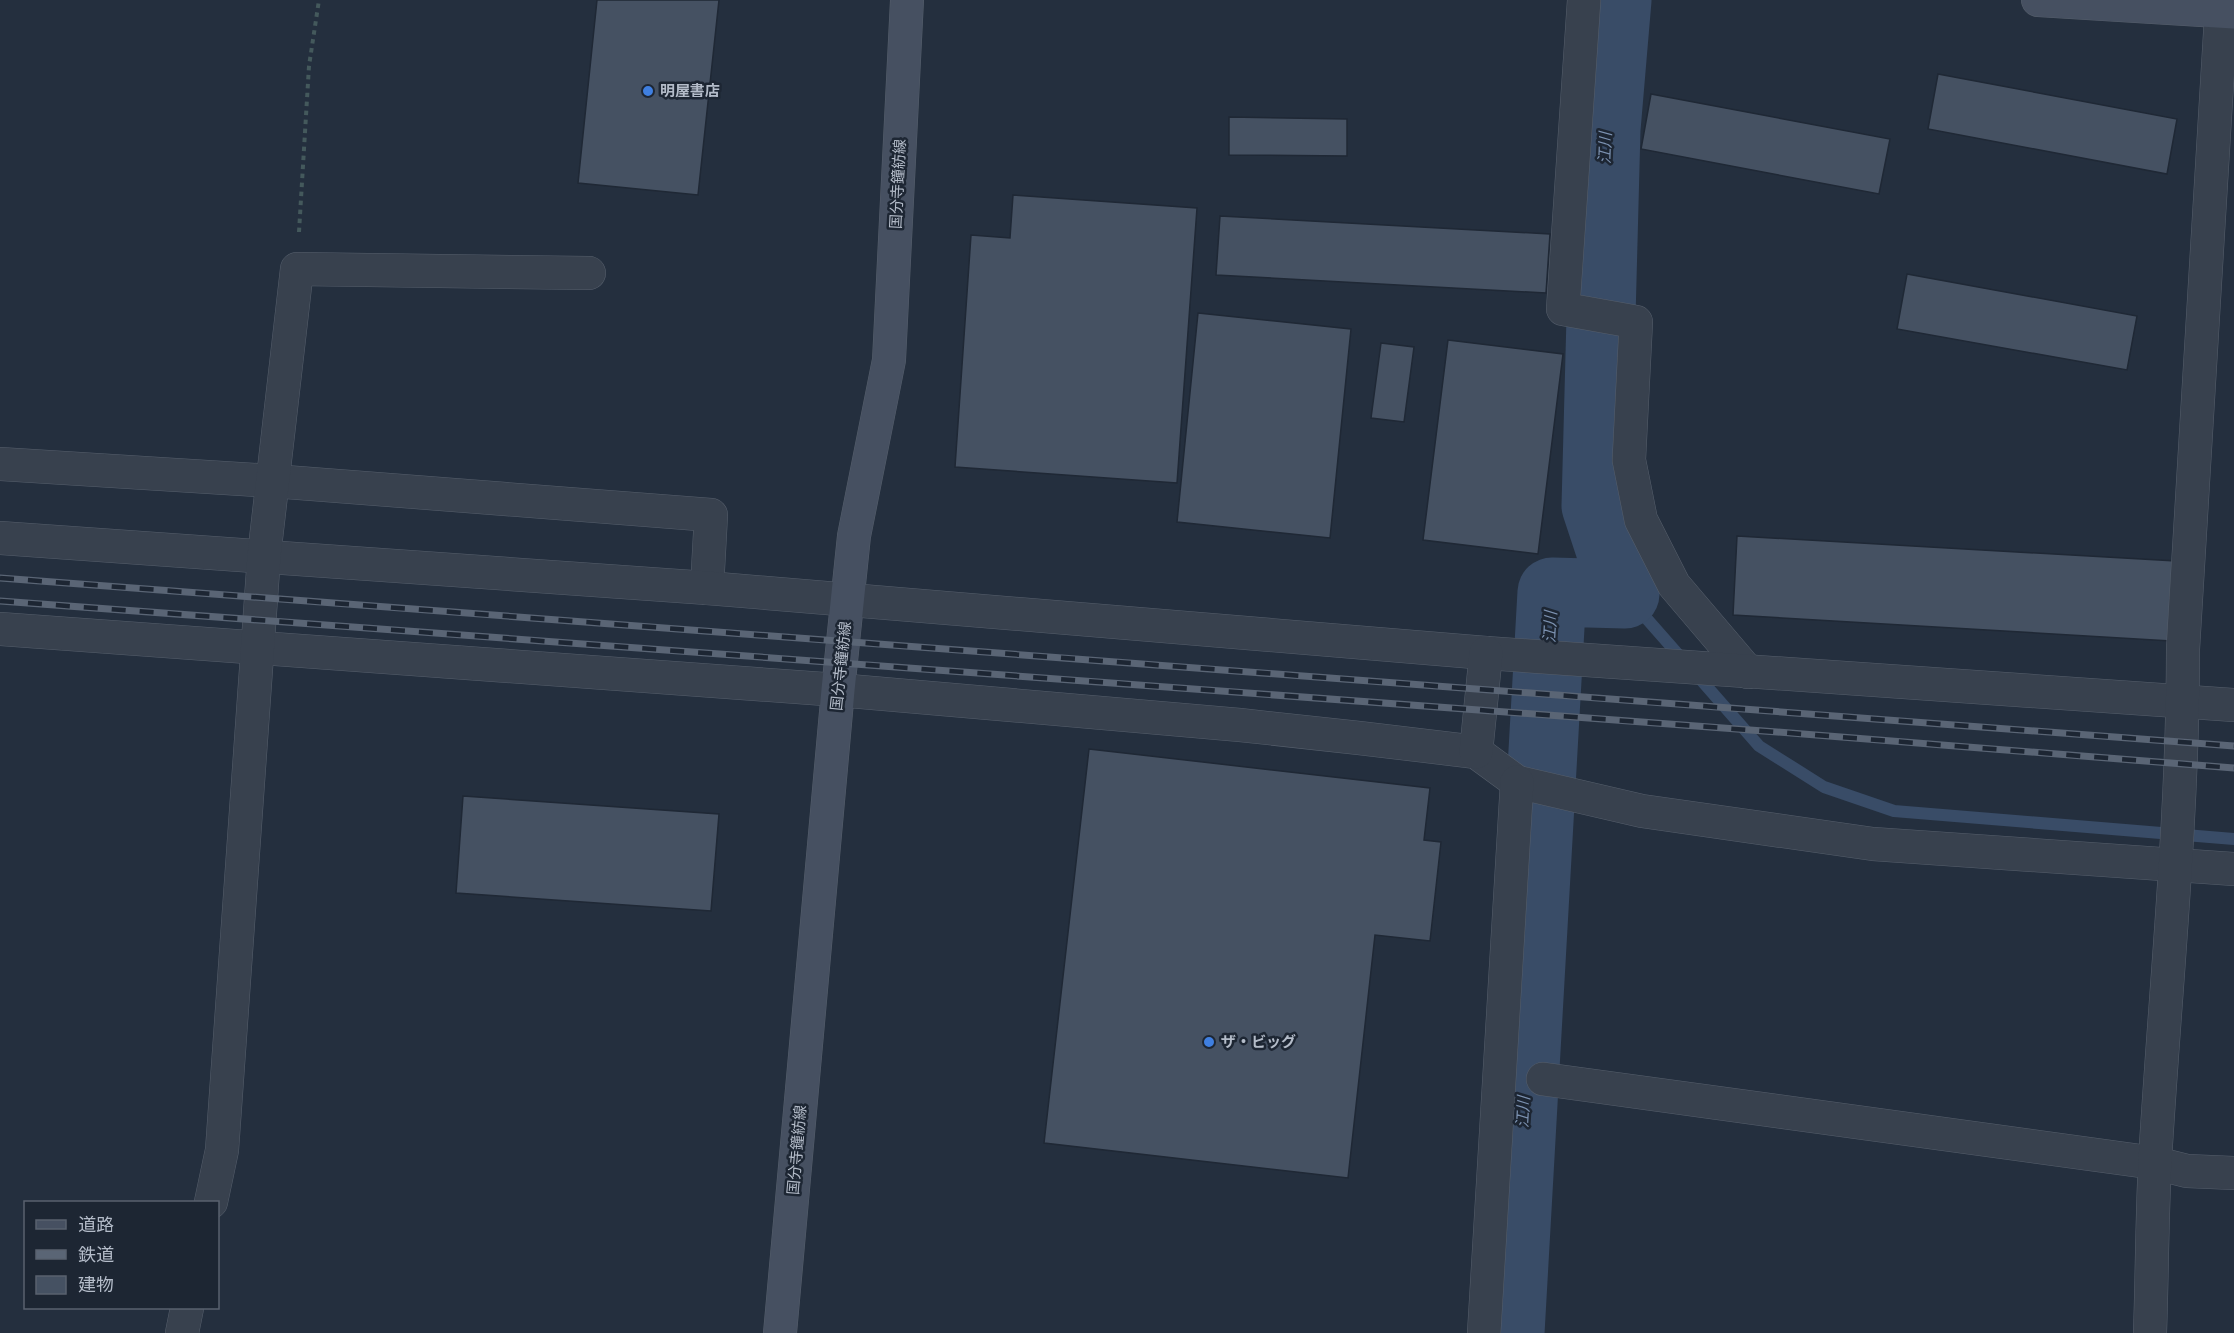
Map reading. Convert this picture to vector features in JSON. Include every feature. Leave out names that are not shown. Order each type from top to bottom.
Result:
[{"type":"street","name":"国分寺鐘紡線","points":[[780,1333],[854,536],[889,360],[907,0]]},
{"type":"street","points":[[1584,0],[1563,309],[1636,322],[1629,460],[1641,520],[1674,585],[1748,672]]},
{"type":"street","points":[[2038,0],[2225,8],[2183,649],[2183,701],[2175,864],[2155,1163],[2150,1333]]},
{"type":"street","points":[[211,1201],[222,1150],[264,556],[297,269],[589,273]]},
{"type":"street","points":[[0,464],[273,481],[711,515],[707,588]]},
{"type":"street","points":[[0,538],[707,588],[1748,672],[2234,705]]},
{"type":"street","points":[[0,629],[838,690],[1240,725],[1476,752],[1517,782],[1642,811],[1873,844],[2234,869]]},
{"type":"street","points":[[1476,752],[1486,652]]},
{"type":"street","points":[[1484,1333],[1517,782]]},
{"type":"street","points":[[1543,1079],[2155,1163],[2187,1171],[2234,1173]]},
{"type":"street","points":[[182,1333],[187,1309]]},
{"type":"path","points":[[297,269],[309,66],[319,0]]},
{"type":"building","name":"明屋書店","points":[[597,0],[719,0],[698,195],[578,183]]},
{"type":"building","points":[[1938,74],[2177,119],[2167,174],[1928,129]]},
{"type":"building","points":[[1651,94],[1890,139],[1879,194],[1641,149]]},
{"type":"building","points":[[1229,117],[1347,119],[1347,156],[1229,155]]},
{"type":"building","points":[[1013,195],[1197,208],[1177,483],[955,467],[971,235],[1010,238]]},
{"type":"building","points":[[1220,216],[1550,234],[1546,293],[1216,275]]},
{"type":"building","points":[[1907,274],[2137,316],[2127,370],[1897,329]]},
{"type":"building","points":[[1198,313],[1351,329],[1330,538],[1177,522]]},
{"type":"building","points":[[1448,340],[1563,354],[1538,554],[1423,540]]},
{"type":"building","points":[[1381,343],[1414,347],[1404,422],[1371,418]]},
{"type":"building","points":[[1737,536],[2176,561],[2171,641],[1733,615]]},
{"type":"building","name":"ザ・ビッグ","points":[[1089,749],[1430,788],[1424,840],[1441,842],[1430,941],[1375,935],[1348,1178],[1044,1143]]},
{"type":"building","points":[[463,796],[719,814],[711,911],[456,893]]},
{"type":"waterway","name":"江川","points":[[1510,1333],[1552,592],[1625,594],[1596,506],[1606,129],[1617,0]]},
{"type":"waterway","points":[[1625,594],[1683,660]]},
{"type":"waterway","points":[[1695,673],[1759,746],[1824,787],[1894,811],[2234,839]]},
{"type":"railway","points":[[0,578],[2234,746]]},
{"type":"railway","points":[[0,601],[1777,732],[2234,768]]},
{"type":"place","name":"明屋書店","points":[[648,91]]},
{"type":"place","name":"ザ・ビッグ","points":[[1209,1042]]}]
